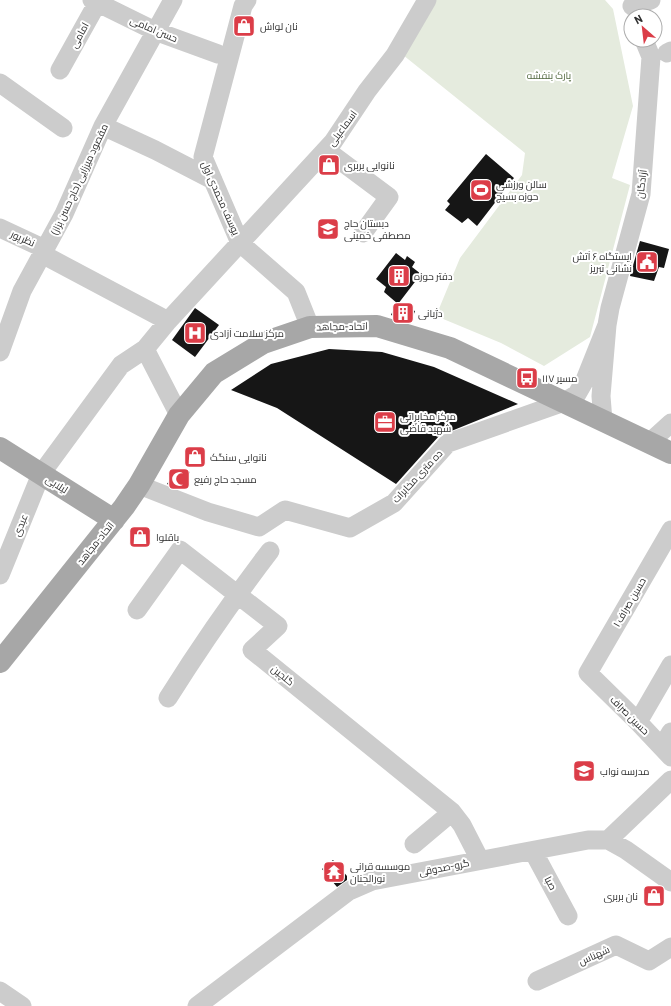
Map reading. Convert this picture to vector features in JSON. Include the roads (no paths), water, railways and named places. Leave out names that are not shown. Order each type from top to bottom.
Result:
[{"type":"main road","name":"اتحاد-مجاهد","points":[[0,662],[114,520],[138,486],[179,415],[214,373],[263,343],[310,327],[377,326],[450,348],[671,453]]},
{"type":"main road","name":"لیلابی","points":[[0,448],[114,520]]},
{"type":"street","name":"مقصود میرزایی (حاج حسن بزاز)","points":[[0,352],[22,291],[64,214],[102,126],[173,0]]},
{"type":"street","name":"یوسف محمدی اول","points":[[247,0],[243,6],[203,157],[240,243],[296,292],[310,327]]},
{"type":"street","name":"اسماعیلی","points":[[145,349],[168,321],[333,142],[395,55],[427,0]]},
{"type":"street","points":[[631,7],[651,0]]},
{"type":"street","name":"حسن امامی","points":[[96,1],[155,31],[218,54]]},
{"type":"street","name":"امامی","points":[[60,70],[96,1]]},
{"type":"street","name":"آزادگان","points":[[607,325],[610,308],[642,194],[651,58],[647,48]]},
{"type":"street","points":[[0,84],[62,128]]},
{"type":"street","points":[[102,126],[155,150],[213,180]]},
{"type":"street","points":[[326,150],[389,197],[363,233]]},
{"type":"street","name":"نظرپور","points":[[0,228],[168,321]]},
{"type":"street","points":[[564,402],[577,394],[585,380],[607,325]]},
{"type":"street","points":[[603,421],[601,396],[607,325]]},
{"type":"street","points":[[145,349],[179,415]]},
{"type":"street","name":"عبدی","points":[[0,575],[41,474],[121,366],[145,349]]},
{"type":"street","name":"ده متری مخابرات","points":[[138,486],[208,512],[259,527],[285,510],[350,528],[394,503],[448,443],[564,402]]},
{"type":"street","points":[[649,443],[671,423]]},
{"type":"street","name":"حسین صراف ۱","points":[[588,674],[671,530]]},
{"type":"street","name":"گلچین","points":[[137,610],[180,550],[278,626],[252,650],[452,812],[462,825],[480,860]]},
{"type":"street","points":[[168,698],[237,594],[270,551]]},
{"type":"street","points":[[638,722],[671,665]]},
{"type":"street","name":"حسین صراف","points":[[588,674],[638,722],[668,745]]},
{"type":"street","points":[[608,840],[671,780]]},
{"type":"street","points":[[414,844],[452,812]]},
{"type":"street","name":"گرو-صدوقی","points":[[197,1006],[349,891],[372,881],[588,840],[608,840],[626,850],[671,882]]},
{"type":"street","name":"صبا","points":[[533,851],[568,916]]},
{"type":"street","name":"شهناس","points":[[537,981],[616,945],[649,961],[671,946]]},
{"type":"street","points":[[0,991],[22,1006]]},
{"type":"place","name":"نان لواش","points":[[244,26]]},
{"type":"place","name":"نانوایی بربری","points":[[329,165]]},
{"type":"place","name":"سالن ورزشی حوزه بسیج","points":[[481,190]]},
{"type":"place","name":"دبستان حاج مصطفی خمینی","points":[[328,229]]},
{"type":"place","name":"ایستگاه ۶ آتش نشانی تبریز","points":[[647,262]]},
{"type":"place","name":"دفتر حوزه","points":[[399,276]]},
{"type":"place","name":"دژبانی","points":[[403,313]]},
{"type":"place","name":"مرکز سلامت آزادی","points":[[195,333]]},
{"type":"place","name":"مسیر ۱۱۷","points":[[527,378]]},
{"type":"place","name":"مرکز مخابراتی شهید قاضی","points":[[385,422]]},
{"type":"place","name":"نانوایی سنگک","points":[[195,457]]},
{"type":"place","name":"مسجد حاج رفیع","points":[[179,479]]},
{"type":"place","name":"باقلوا","points":[[140,537]]},
{"type":"place","name":"مدرسه نواب","points":[[584,771]]},
{"type":"place","name":"موسسه قرانی نورالجنان","points":[[334,872]]},
{"type":"place","name":"نان بربری","points":[[654,896]]},
{"type":"park label","name":"پارک بنفشه","points":[[549,75]]}]
